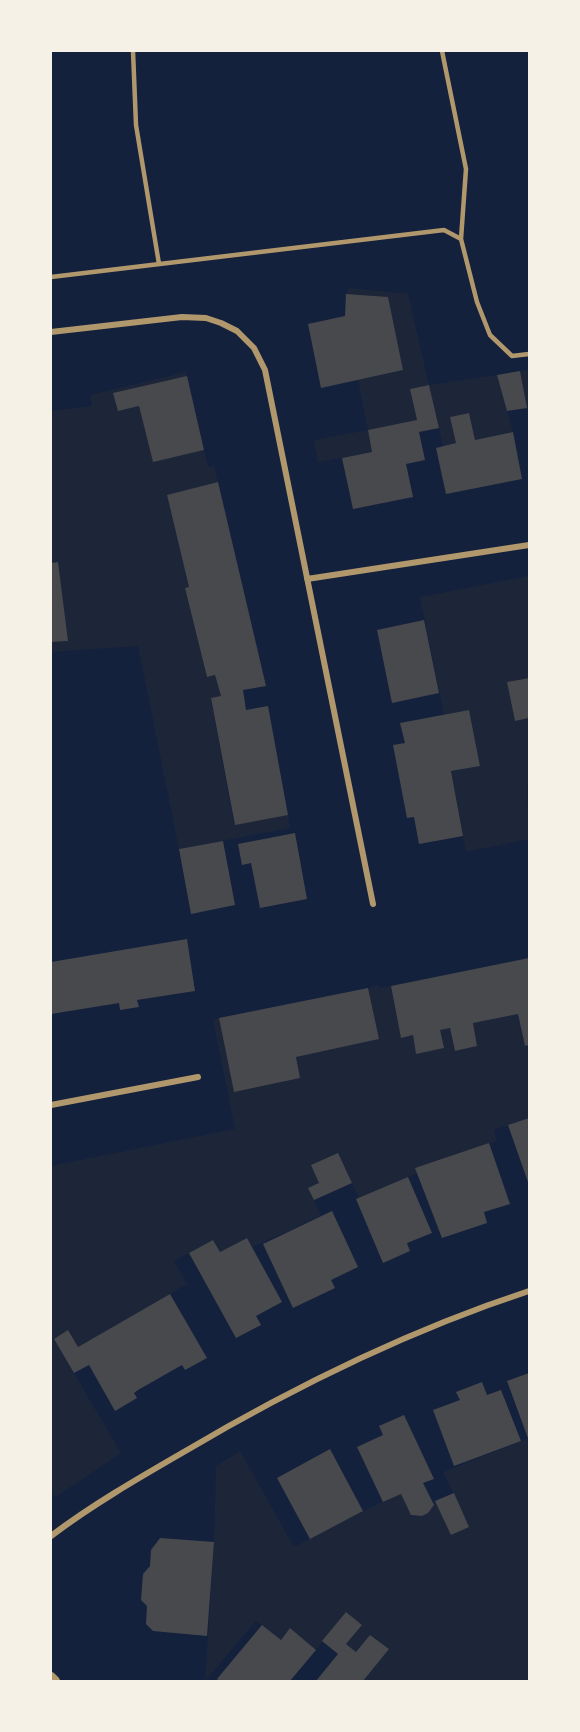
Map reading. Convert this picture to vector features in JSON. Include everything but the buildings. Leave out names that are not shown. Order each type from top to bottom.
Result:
[{"type":"street","points":[[51,332],[182,317],[206,318],[237,331],[254,348],[265,370],[373,904]]},
{"type":"street","points":[[307,579],[529,545]]},
{"type":"street","points":[[51,1105],[198,1077]]},
{"type":"street","points":[[51,1536],[146,1474],[281,1397],[426,1331],[529,1291]]},
{"type":"street","points":[[51,1677],[56,1681]]},
{"type":"lane","points":[[133,51],[135,125],[159,264]]},
{"type":"lane","points":[[442,51],[466,169],[461,239],[477,302],[490,335],[512,356],[529,354]]},
{"type":"lane","points":[[51,277],[444,230],[461,239]]},
{"type":"shaded area","points":[[349,288],[408,294],[429,385],[410,389],[417,420],[372,452],[318,462],[314,440],[368,430],[358,380],[403,370],[389,307],[346,294]]},
{"type":"shaded area","points":[[529,370],[529,420],[520,371]]},
{"type":"shaded area","points":[[186,372],[187,376],[135,388],[118,411],[139,406],[153,461],[204,450],[208,467],[214,466],[218,482],[167,496],[189,587],[185,588],[207,676],[215,675],[221,696],[211,699],[234,824],[288,815],[290,828],[179,849],[138,646],[51,652],[51,642],[67,641],[58,563],[51,563],[51,411],[92,406],[90,395]]},
{"type":"shaded area","points":[[497,375],[513,432],[475,440],[469,413],[451,417],[456,443],[443,446],[429,385]]},
{"type":"shaded area","points":[[529,576],[529,678],[507,682],[515,721],[529,718],[529,786],[527,786],[529,839],[466,852],[451,771],[480,765],[469,710],[444,715],[420,597]]},
{"type":"shaded area","points":[[378,985],[379,988],[391,986],[401,1037],[413,1035],[416,1053],[440,1030],[450,1028],[455,1051],[477,1046],[473,1023],[518,1014],[525,1046],[529,1045],[529,1118],[494,1130],[497,1141],[416,1168],[418,1173],[359,1198],[338,1154],[319,1183],[314,1200],[321,1216],[252,1247],[247,1238],[220,1252],[213,1240],[174,1261],[187,1284],[78,1347],[68,1331],[54,1339],[121,1453],[56,1497],[51,1493],[51,1166],[235,1129],[213,1020],[219,1018],[234,1091],[300,1078],[296,1057],[378,1039],[368,988]]},
{"type":"shaded area","points":[[529,1438],[529,1681],[363,1681],[388,1649],[370,1635],[356,1652],[346,1644],[362,1625],[346,1612],[316,1650],[290,1628],[281,1640],[256,1621],[205,1681],[214,1542],[216,1466],[240,1451],[294,1547],[401,1494],[412,1516],[427,1513],[435,1501],[452,1535],[469,1526],[443,1472]]}]
